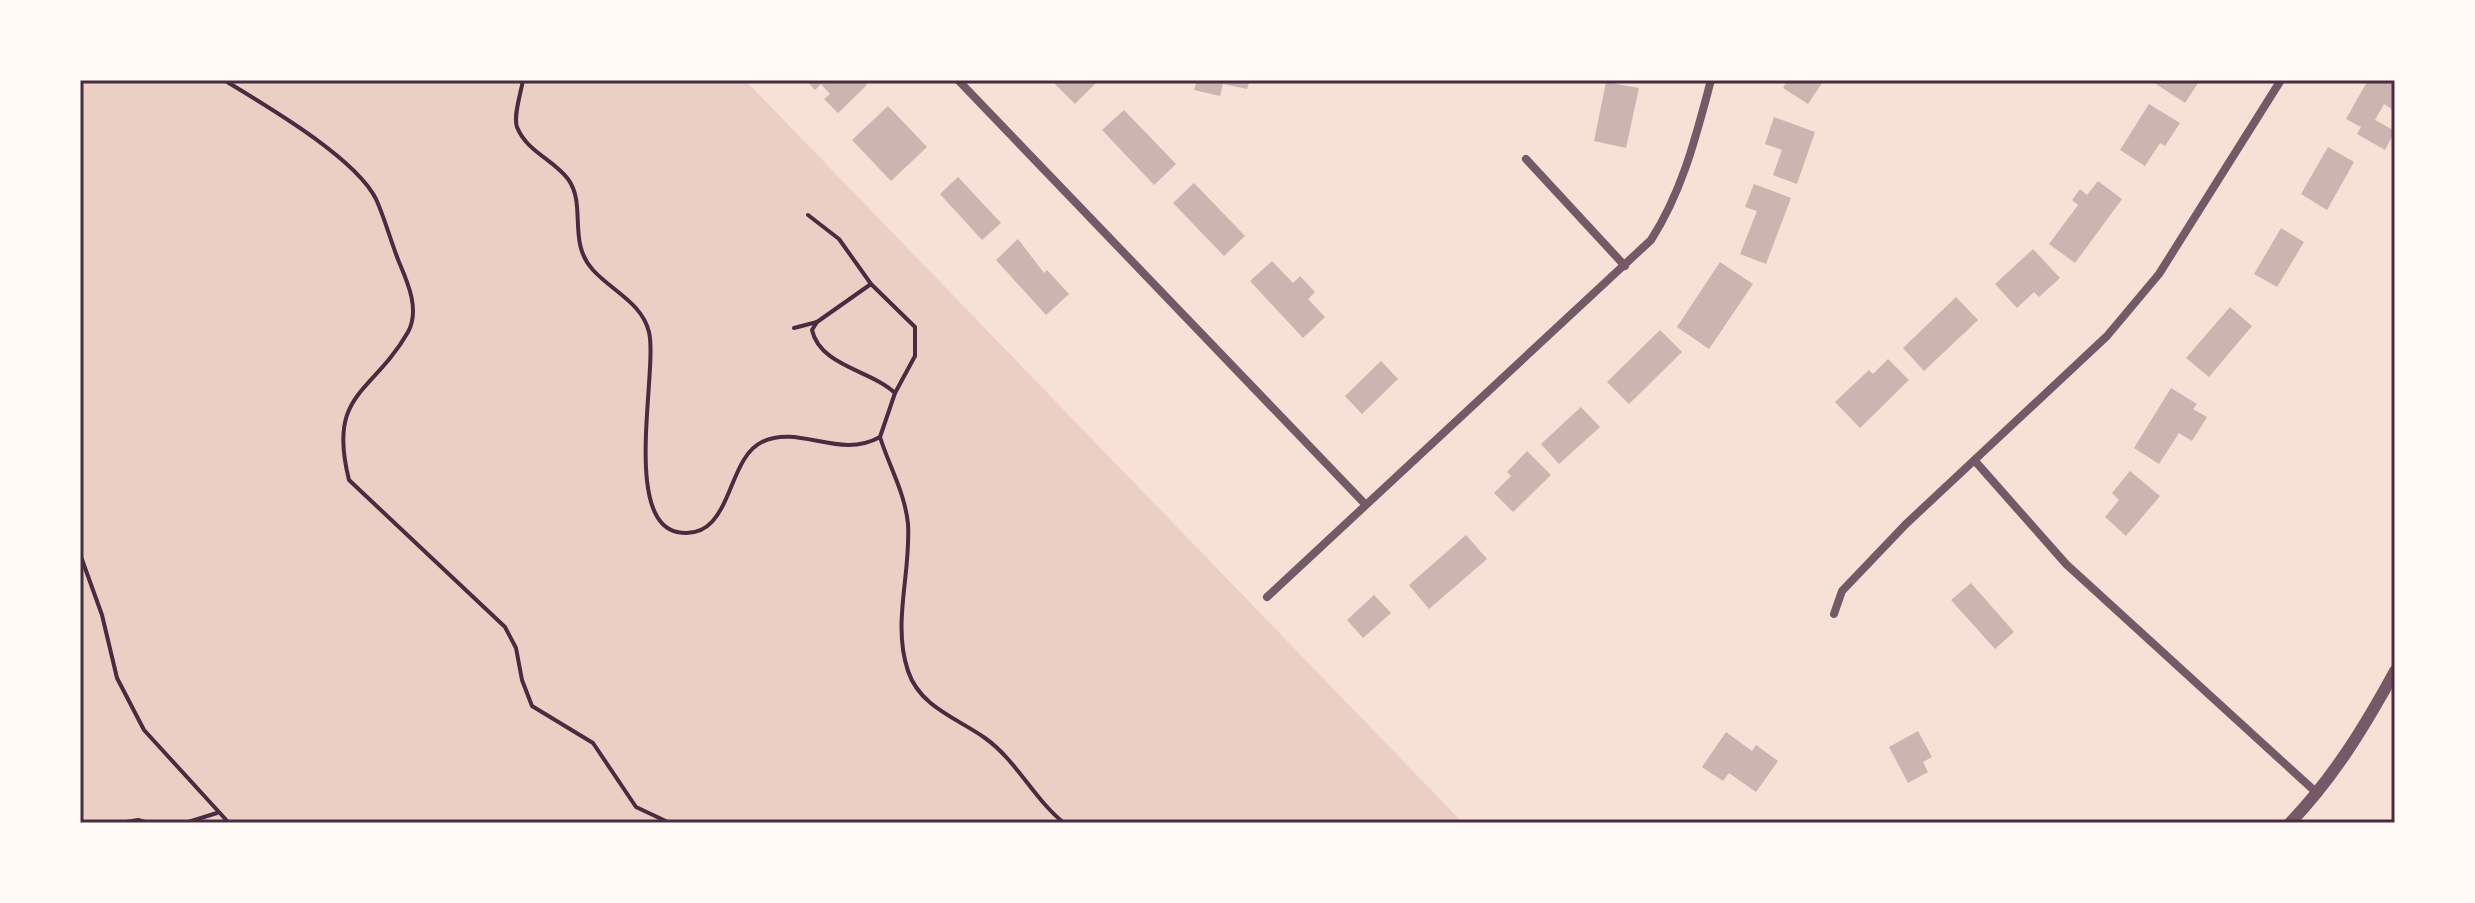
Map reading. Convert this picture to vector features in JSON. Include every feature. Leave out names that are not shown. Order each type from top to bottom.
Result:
[{"type":"street","points":[[958,80],[1365,504]]},
{"type":"street","points":[[1267,597],[1651,240],[1671,210],[1711,80]]},
{"type":"street","points":[[1834,614],[1842,591],[1906,524],[2107,336],[2159,274],[2281,80]]},
{"type":"street","points":[[1526,159],[1625,266]]},
{"type":"street","points":[[1975,461],[2066,564],[2318,794]]},
{"type":"street","points":[[2290,823],[2318,794],[2361,734],[2395,671]]},
{"type":"path","points":[[224,80],[356,172],[376,198],[409,284],[414,307],[410,328],[345,415],[343,457],[349,480],[505,627],[516,648],[522,680],[532,706],[593,743],[636,807],[670,823]]},
{"type":"path","points":[[523,80],[515,124],[525,142],[569,179],[577,212],[576,233],[593,270],[646,321],[652,345],[645,413],[647,469],[655,516],[663,525],[677,532],[694,531],[710,522],[722,511],[749,451],[762,442],[796,438],[862,447],[880,437]]},
{"type":"path","points":[[808,215],[839,239],[871,284],[915,327],[915,356],[895,393],[880,437],[905,502],[908,524],[905,597],[899,628],[909,675],[940,712],[985,738],[1013,763],[1034,794],[1064,823]]},
{"type":"path","points":[[794,328],[817,322],[871,284]]},
{"type":"path","points":[[817,322],[812,330],[815,342],[823,351],[866,372],[895,393]]},
{"type":"path","points":[[80,554],[102,615],[117,678],[137,717],[165,753],[206,793],[218,813],[229,823]]},
{"type":"path","points":[[185,823],[218,813]]},
{"type":"path","points":[[120,823],[149,823]]},
{"type":"shaded area","points":[[80,80],[745,80],[1463,823],[80,823]]},
{"type":"building","points":[[806,80],[862,80],[867,85],[838,113],[824,99],[830,94],[821,84],[815,90]]},
{"type":"building","points":[[1051,80],[1099,80],[1075,104]]},
{"type":"building","points":[[1197,80],[1250,80],[1247,89],[1223,84],[1220,96],[1194,90]]},
{"type":"building","points":[[1788,80],[1824,80],[1808,104],[1783,88]]},
{"type":"building","points":[[2150,80],[2200,80],[2185,103]]},
{"type":"building","points":[[2368,80],[2387,80],[2395,84],[2395,111],[2384,104],[2375,120],[2395,131],[2385,150],[2357,134],[2361,127],[2346,119]]},
{"type":"building","points":[[1606,82],[1639,88],[1626,148],[1594,141]]},
{"type":"building","points":[[2149,104],[2180,123],[2165,146],[2160,143],[2145,166],[2120,150]]},
{"type":"building","points":[[888,106],[927,147],[891,181],[852,140]]},
{"type":"building","points":[[1124,110],[1176,164],[1154,185],[1102,130]]},
{"type":"building","points":[[1774,117],[1815,132],[1797,184],[1773,175],[1782,150],[1765,144]]},
{"type":"building","points":[[2328,147],[2354,162],[2327,210],[2301,194]]},
{"type":"building","points":[[958,177],[1001,223],[982,240],[940,194]]},
{"type":"building","points":[[2098,181],[2122,199],[2075,263],[2049,244],[2078,205],[2072,200],[2080,189],[2087,195]]},
{"type":"building","points":[[1194,183],[1245,236],[1224,256],[1173,203]]},
{"type":"building","points":[[1754,184],[1791,198],[1766,264],[1740,254],[1757,211],[1745,207]]},
{"type":"building","points":[[2281,228],[2304,242],[2277,287],[2254,274]]},
{"type":"building","points":[[1018,239],[1044,273],[1047,270],[1069,294],[1046,315],[996,260]]},
{"type":"building","points":[[2033,249],[2060,278],[2039,297],[2034,292],[2017,308],[1995,284]]},
{"type":"building","points":[[1272,261],[1293,283],[1300,276],[1315,292],[1308,299],[1325,317],[1303,338],[1250,281]]},
{"type":"building","points":[[1720,262],[1753,284],[1709,349],[1677,327]]},
{"type":"building","points":[[1956,297],[1978,320],[1924,371],[1903,348]]},
{"type":"building","points":[[2230,307],[2252,326],[2209,377],[2186,358]]},
{"type":"building","points":[[1660,330],[1682,352],[1629,404],[1607,382]]},
{"type":"building","points":[[1888,359],[1909,380],[1860,428],[1835,402],[1869,370],[1873,374]]},
{"type":"building","points":[[1381,361],[1398,379],[1362,414],[1345,396]]},
{"type":"building","points":[[2171,388],[2197,404],[2193,409],[2207,417],[2192,441],[2179,433],[2159,464],[2134,448]]},
{"type":"building","points":[[1581,407],[1600,427],[1559,464],[1541,444]]},
{"type":"building","points":[[1527,451],[1551,475],[1513,512],[1494,493],[1511,476],[1507,472]]},
{"type":"building","points":[[2130,471],[2160,496],[2126,536],[2105,517],[2119,500],[2112,493]]},
{"type":"building","points":[[1466,535],[1487,559],[1429,609],[1409,585]]},
{"type":"building","points":[[1971,583],[2014,632],[1995,649],[1951,600]]},
{"type":"building","points":[[1374,595],[1391,613],[1363,638],[1347,620]]},
{"type":"building","points":[[1918,731],[1932,757],[1923,762],[1928,772],[1908,783],[1889,747]]},
{"type":"building","points":[[1726,732],[1752,751],[1756,745],[1778,761],[1756,792],[1729,773],[1723,781],[1702,767]]}]
